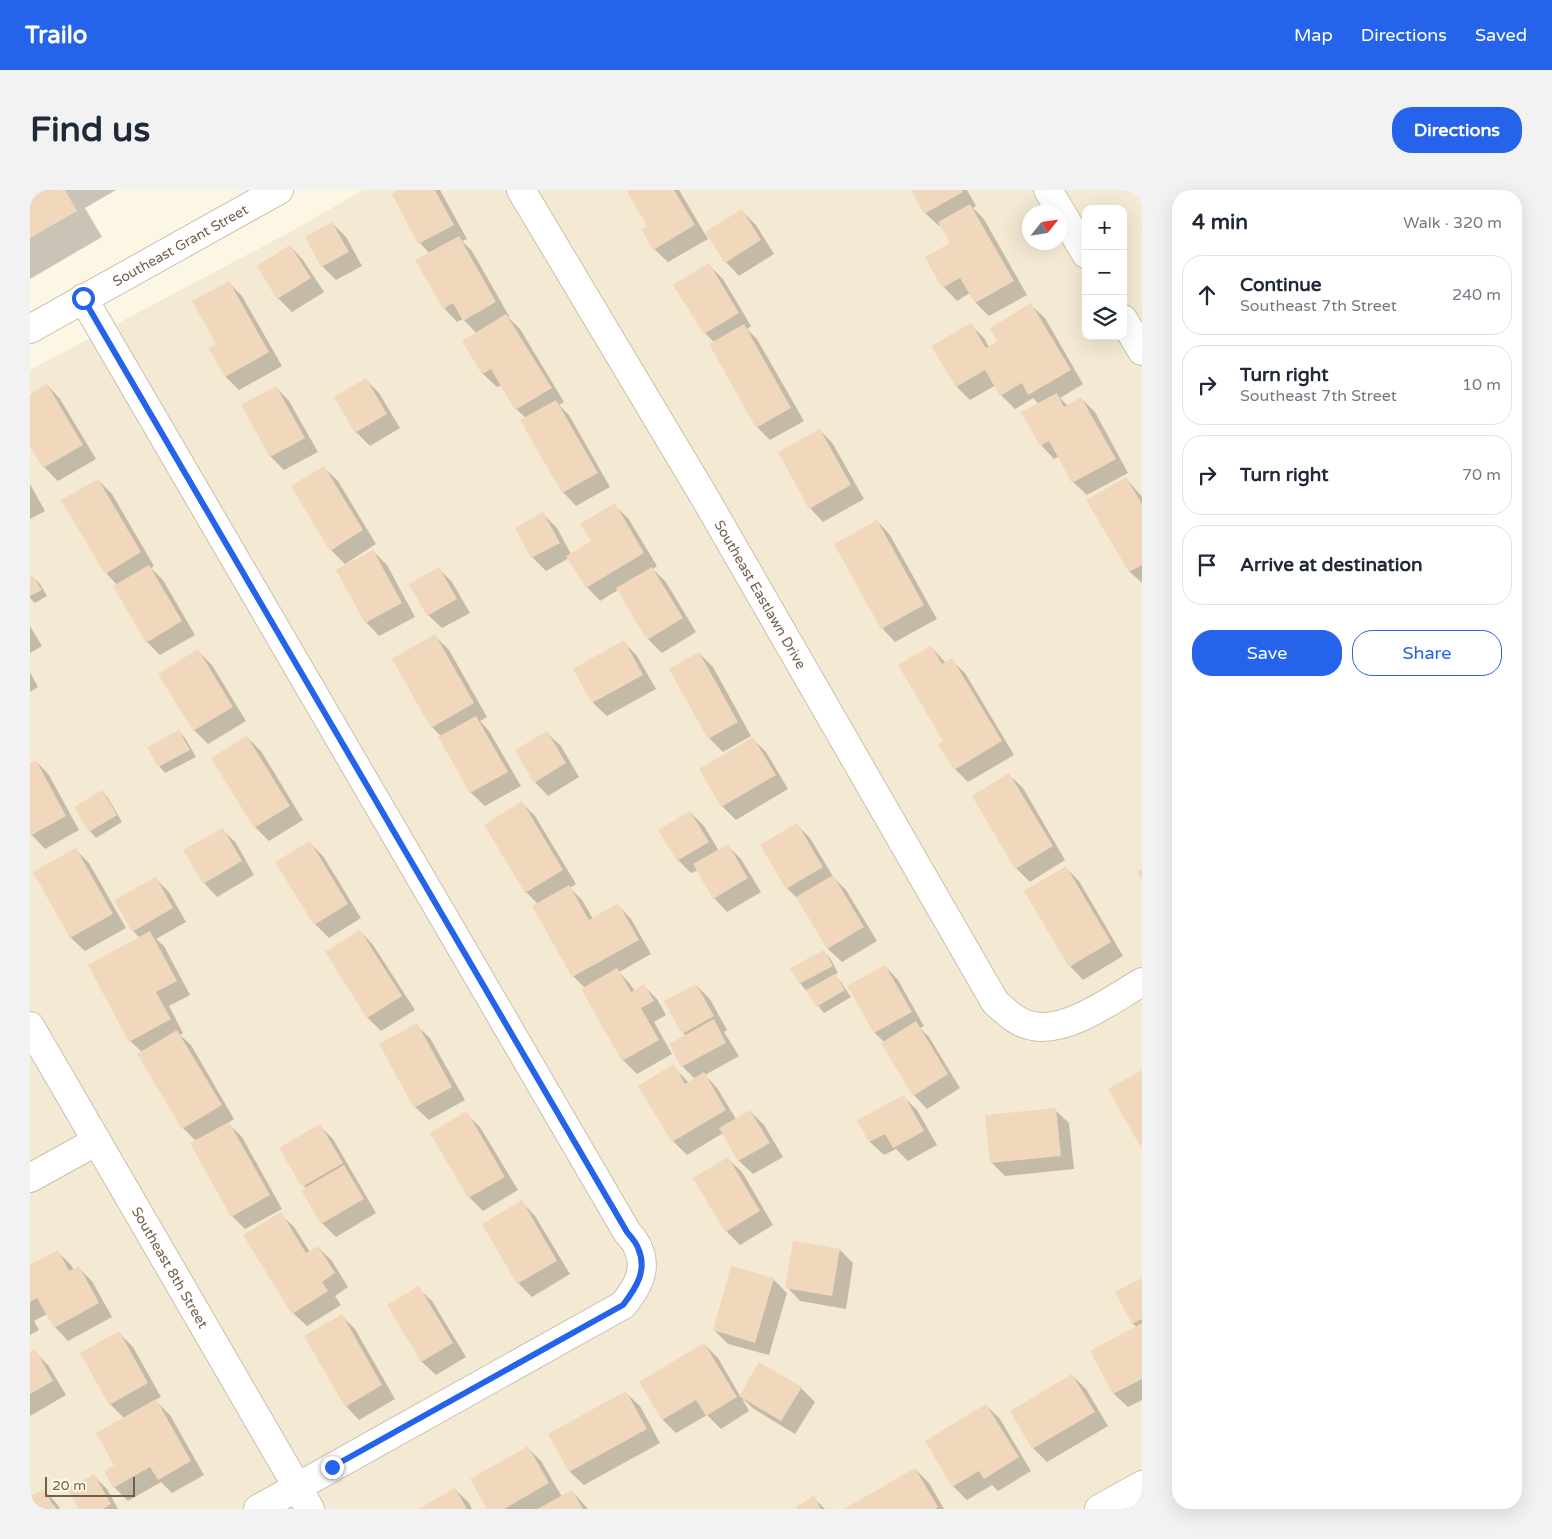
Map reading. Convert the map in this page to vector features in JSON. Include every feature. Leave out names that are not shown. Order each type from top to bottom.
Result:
[{"type":"street","name":"Southeast Grant Street","points":[[30,329],[279,190]]},
{"type":"street","name":"Southeast Eastlawn Drive","points":[[521,190],[706,498],[995,1002],[1009,1016],[1033,1026],[1058,1026],[1082,1016],[1142,982]]},
{"type":"street","points":[[1048,190],[1084,250]]},
{"type":"street","points":[[83,298],[638,1248],[642,1268],[637,1288],[623,1305],[303,1498],[258,1509]]},
{"type":"street","points":[[1127,325],[1142,351]]},
{"type":"street","name":"Southeast 8th Street","points":[[30,1026],[303,1498]]},
{"type":"street","points":[[30,1178],[96,1141]]},
{"type":"street","points":[[1099,1509],[1142,1485]]},
{"type":"shaded area","points":[[363,190],[1142,190],[1142,1509],[30,1509],[30,370],[292,231]]},
{"type":"building","points":[[30,190],[65,190],[77,211],[30,238]]},
{"type":"building","points":[[399,190],[435,190],[454,225],[418,244],[392,194]]},
{"type":"building","points":[[626,190],[674,190],[695,225],[653,250],[641,229],[647,226]]},
{"type":"building","points":[[911,190],[962,190],[963,192],[924,214]]},
{"type":"building","points":[[970,204],[1014,281],[975,303],[960,278],[942,288],[925,257],[950,243],[938,222]]},
{"type":"building","points":[[742,209],[761,240],[725,263],[705,232]]},
{"type":"building","points":[[332,222],[349,252],[321,267],[305,237]]},
{"type":"building","points":[[459,236],[496,302],[463,321],[453,303],[443,309],[415,260]]},
{"type":"building","points":[[290,245],[311,278],[277,299],[257,266]]},
{"type":"building","points":[[709,263],[739,313],[704,334],[673,285]]},
{"type":"building","points":[[229,281],[269,352],[225,377],[208,348],[216,344],[192,301]]},
{"type":"building","points":[[1031,303],[1071,370],[1028,395],[1022,383],[1000,396],[985,370],[956,387],[931,346],[971,323],[986,348],[997,341],[990,328]]},
{"type":"building","points":[[506,314],[552,388],[515,410],[491,369],[482,374],[462,341]]},
{"type":"building","points":[[744,324],[791,408],[756,428],[709,344]]},
{"type":"building","points":[[366,378],[387,414],[355,433],[334,397]]},
{"type":"building","points":[[47,384],[83,445],[43,468],[30,447],[30,394]]},
{"type":"building","points":[[276,386],[305,438],[270,457],[241,405]]},
{"type":"building","points":[[1057,393],[1064,407],[1081,397],[1116,459],[1072,483],[1049,441],[1040,446],[1021,412]]},
{"type":"building","points":[[556,400],[598,473],[562,493],[520,420]]},
{"type":"building","points":[[820,429],[851,485],[809,509],[778,452]]},
{"type":"building","points":[[324,466],[363,530],[330,551],[291,486]]},
{"type":"building","points":[[1126,477],[1142,504],[1142,565],[1129,572],[1086,500]]},
{"type":"building","points":[[98,479],[141,552],[105,574],[61,500]]},
{"type":"building","points":[[615,503],[644,553],[586,588],[566,556],[591,541],[580,524]]},
{"type":"building","points":[[543,512],[560,543],[531,558],[515,528]]},
{"type":"building","points":[[877,520],[924,605],[881,629],[834,544]]},
{"type":"building","points":[[373,550],[402,603],[365,623],[336,570]]},
{"type":"building","points":[[149,565],[182,621],[146,643],[113,586]]},
{"type":"building","points":[[439,567],[457,599],[427,616],[409,584]]},
{"type":"building","points":[[652,567],[683,618],[647,640],[616,588]]},
{"type":"building","points":[[33,576],[42,590],[30,596],[30,577]]},
{"type":"building","points":[[435,634],[474,703],[431,728],[392,659]]},
{"type":"building","points":[[624,640],[643,675],[592,703],[573,669]]},
{"type":"building","points":[[931,646],[942,664],[952,658],[1002,741],[954,770],[938,744],[943,741],[898,665]]},
{"type":"building","points":[[198,649],[233,707],[193,731],[158,674]]},
{"type":"building","points":[[699,652],[738,722],[708,739],[669,669]]},
{"type":"building","points":[[476,716],[508,772],[470,793],[438,737]]},
{"type":"building","points":[[179,730],[190,750],[158,767],[147,747]]},
{"type":"building","points":[[547,731],[566,763],[534,783],[515,750]]},
{"type":"building","points":[[247,736],[290,806],[254,828],[211,758]]},
{"type":"building","points":[[753,737],[776,775],[721,807],[699,769]]},
{"type":"building","points":[[36,760],[66,816],[30,836],[30,763]]},
{"type":"building","points":[[1009,773],[1053,846],[1015,869],[972,796]]},
{"type":"building","points":[[102,790],[117,815],[89,832],[74,807]]},
{"type":"building","points":[[522,801],[563,870],[525,893],[484,825]]},
{"type":"building","points":[[690,811],[709,842],[677,861],[658,830]]},
{"type":"building","points":[[797,823],[823,867],[786,889],[760,845]]},
{"type":"building","points":[[223,828],[242,861],[203,884],[183,850]]},
{"type":"building","points":[[310,841],[348,904],[314,925],[275,862]]},
{"type":"building","points":[[728,844],[748,878],[713,899],[693,864]]},
{"type":"building","points":[[76,848],[113,914],[70,938],[33,872]]},
{"type":"building","points":[[1066,866],[1111,942],[1069,967],[1024,891]]},
{"type":"building","points":[[1142,869],[1142,880],[1137,872]]},
{"type":"building","points":[[833,875],[864,927],[827,949],[796,897]]},
{"type":"building","points":[[156,877],[173,908],[132,932],[114,900]]},
{"type":"building","points":[[569,885],[589,920],[618,903],[639,940],[572,977],[532,906]]},
{"type":"building","points":[[360,930],[402,996],[367,1018],[325,952]]},
{"type":"building","points":[[150,931],[177,981],[156,992],[171,1019],[129,1042],[88,965]]},
{"type":"building","points":[[824,950],[833,966],[799,984],[790,968]]},
{"type":"building","points":[[885,965],[912,1012],[874,1033],[847,986]]},
{"type":"building","points":[[617,968],[631,992],[644,984],[654,1001],[641,1008],[659,1040],[622,1061],[581,989]]},
{"type":"building","points":[[835,974],[845,990],[816,1007],[806,990]]},
{"type":"building","points":[[696,984],[714,1016],[682,1034],[664,1001]]},
{"type":"building","points":[[714,1019],[726,1043],[681,1067],[669,1044]]},
{"type":"building","points":[[916,1021],[948,1074],[913,1096],[881,1043]]},
{"type":"building","points":[[417,1023],[452,1087],[414,1108],[379,1044]]},
{"type":"building","points":[[177,1030],[222,1105],[182,1129],[137,1054]]},
{"type":"building","points":[[674,1064],[685,1084],[704,1072],[726,1110],[672,1142],[638,1086]]},
{"type":"building","points":[[1142,1070],[1142,1145],[1140,1146],[1108,1089]]},
{"type":"building","points":[[904,1095],[924,1131],[893,1148],[885,1134],[869,1142],[857,1120]]},
{"type":"building","points":[[1056,1108],[1061,1156],[990,1163],[985,1115]]},
{"type":"building","points":[[750,1110],[770,1143],[738,1161],[719,1128]]},
{"type":"building","points":[[467,1111],[505,1177],[468,1198],[430,1133]]},
{"type":"building","points":[[229,1122],[270,1195],[231,1217],[190,1143]]},
{"type":"building","points":[[320,1124],[343,1163],[302,1187],[279,1148]]},
{"type":"building","points":[[728,1157],[760,1211],[725,1232],[693,1178]]},
{"type":"building","points":[[344,1165],[364,1199],[321,1224],[301,1190]]},
{"type":"building","points":[[522,1200],[557,1261],[517,1284],[482,1224]]},
{"type":"building","points":[[281,1212],[306,1253],[318,1246],[335,1273],[322,1282],[328,1291],[292,1314],[243,1235]]},
{"type":"building","points":[[793,1241],[840,1249],[832,1296],[785,1288]]},
{"type":"building","points":[[58,1250],[69,1271],[79,1266],[99,1303],[54,1328],[37,1298],[30,1302],[30,1265]]},
{"type":"building","points":[[731,1266],[774,1278],[755,1343],[713,1330]]},
{"type":"building","points":[[1142,1278],[1142,1319],[1132,1324],[1115,1292]]},
{"type":"building","points":[[419,1286],[453,1343],[421,1362],[387,1305]]},
{"type":"building","points":[[342,1314],[382,1385],[345,1407],[304,1336]]},
{"type":"building","points":[[1142,1323],[1142,1379],[1113,1394],[1090,1351]]},
{"type":"building","points":[[119,1331],[148,1383],[109,1405],[80,1353]]},
{"type":"building","points":[[704,1343],[737,1397],[706,1416],[696,1400],[662,1420],[639,1382]]},
{"type":"building","points":[[35,1349],[53,1381],[30,1394],[30,1352]]},
{"type":"building","points":[[759,1362],[802,1387],[781,1421],[739,1396]]},
{"type":"building","points":[[1072,1374],[1095,1412],[1032,1449],[1010,1411]]},
{"type":"building","points":[[626,1391],[647,1429],[569,1472],[548,1434]]},
{"type":"building","points":[[156,1399],[191,1461],[158,1480],[150,1467],[113,1488],[104,1471],[114,1465],[96,1433]]},
{"type":"building","points":[[986,1404],[1019,1457],[984,1479],[979,1471],[952,1487],[925,1441]]},
{"type":"building","points":[[528,1446],[549,1483],[504,1509],[487,1509],[470,1479]]},
{"type":"building","points":[[915,1468],[938,1507],[935,1509],[844,1509]]},
{"type":"building","points":[[94,1474],[111,1504],[103,1509],[79,1509],[67,1489]]},
{"type":"building","points":[[455,1488],[467,1509],[418,1509]]},
{"type":"building","points":[[44,1489],[55,1509],[30,1509],[30,1496]]},
{"type":"building","points":[[572,1490],[583,1509],[537,1509]]},
{"type":"building","points":[[814,1496],[821,1509],[797,1509],[796,1507]]},
{"type":"route","points":[[83,298],[638,1248],[642,1268],[637,1288],[623,1305],[332,1467]]}]
